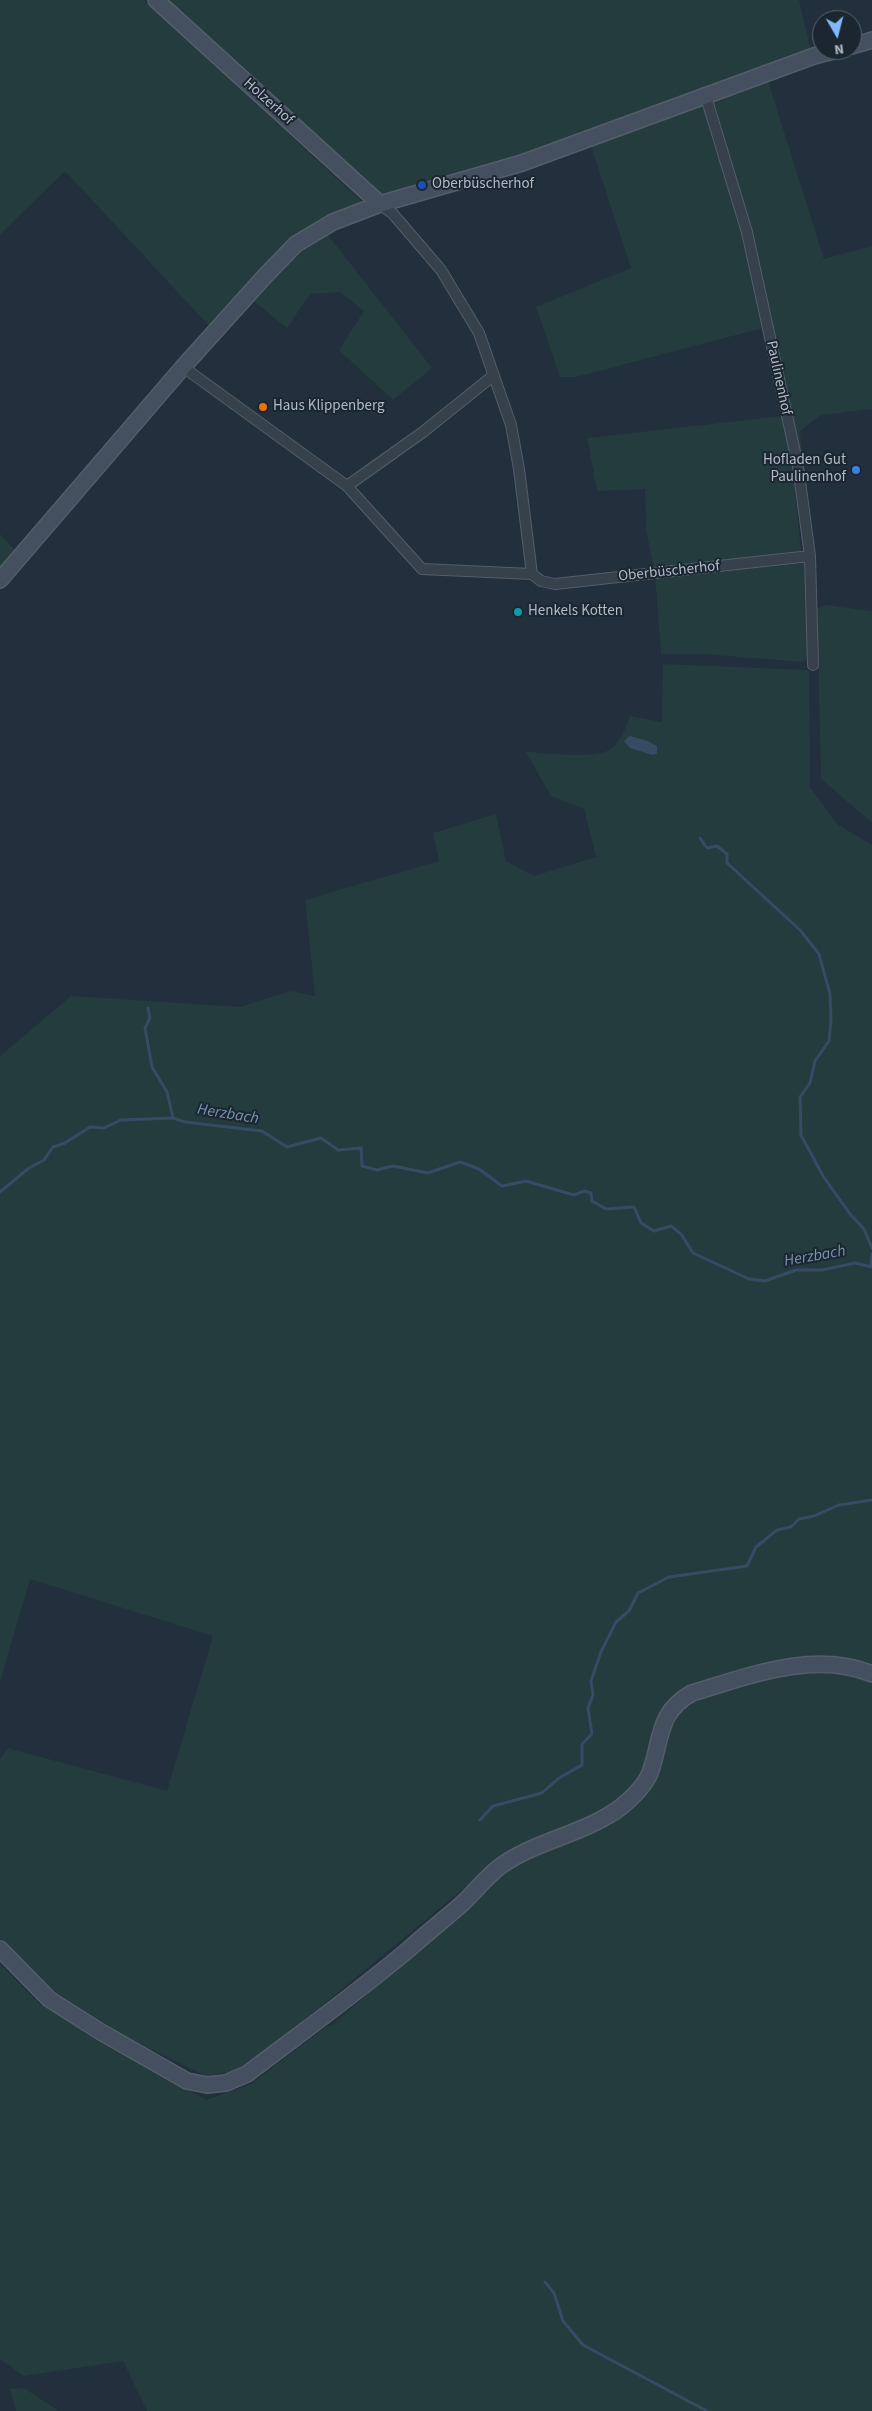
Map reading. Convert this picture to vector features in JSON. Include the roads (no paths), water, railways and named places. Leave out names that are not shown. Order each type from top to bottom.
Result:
[{"type":"street","name":"Holzerhof","points":[[156,0],[380,204]]},
{"type":"street","points":[[0,580],[183,367],[296,244],[333,222],[380,204],[522,163],[812,57]]},
{"type":"street","name":"Paulinenhof","points":[[706,97],[747,232],[798,466],[810,556],[813,665]]},
{"type":"street","points":[[380,204],[393,214],[440,270],[479,333],[511,426],[519,468],[532,574]]},
{"type":"street","name":"Oberbüscherhof","points":[[183,367],[348,486],[422,569],[532,574],[541,581],[555,584],[810,556]]},
{"type":"street","points":[[348,486],[423,432],[494,375]]},
{"type":"street","points":[[0,1949],[49,1999],[101,2032],[187,2081],[206,2085],[226,2083],[247,2074],[395,1961],[463,1902],[500,1866],[516,1856],[570,1835],[620,1808],[638,1792],[649,1774],[664,1723],[671,1708],[679,1700],[692,1693],[778,1669],[838,1665],[858,1668],[872,1674]]},
{"type":"water","points":[[630,736],[648,741],[657,746],[657,753],[653,755],[630,748],[624,741]]},
{"type":"waterway","points":[[700,838],[707,848],[717,846],[727,854],[727,863],[800,930],[819,954],[830,994],[831,1019],[829,1041],[815,1061],[810,1083],[800,1097],[801,1135],[823,1176],[850,1214],[864,1229],[872,1248]]},
{"type":"waterway","points":[[148,1008],[150,1018],[145,1028],[152,1067],[167,1092],[173,1118]]},
{"type":"waterway","name":"Herzbach","points":[[0,1192],[29,1168],[44,1160],[53,1147],[65,1143],[90,1127],[104,1128],[121,1120],[173,1118],[185,1122],[262,1131],[287,1147],[321,1138],[338,1150],[361,1148],[362,1166],[377,1170],[393,1166],[428,1173],[460,1162],[479,1169],[502,1186],[526,1181],[574,1195],[584,1191],[591,1193],[592,1201],[606,1209],[634,1207],[641,1223],[654,1231],[671,1226],[681,1234],[693,1253],[749,1279],[765,1281],[796,1270],[822,1270],[855,1263],[872,1267]]},
{"type":"waterway","points":[[871,1266],[872,1254]]},
{"type":"waterway","points":[[480,1820],[493,1806],[542,1793],[559,1778],[582,1765],[582,1744],[592,1734],[588,1708],[593,1695],[591,1681],[601,1652],[616,1622],[629,1611],[638,1593],[669,1577],[747,1566],[756,1547],[777,1530],[791,1527],[799,1519],[814,1516],[839,1505],[872,1500]]},
{"type":"waterway","points":[[545,2282],[554,2293],[563,2321],[583,2345],[707,2411]]},
{"type":"place","name":"Oberbüscherhof","points":[[422,185]]},
{"type":"place","name":"Haus Klippenberg","points":[[263,407]]},
{"type":"place","name":"Hofladen Gut Paulinenhof","points":[[856,470]]},
{"type":"place","name":"Henkels Kotten","points":[[518,612]]}]
